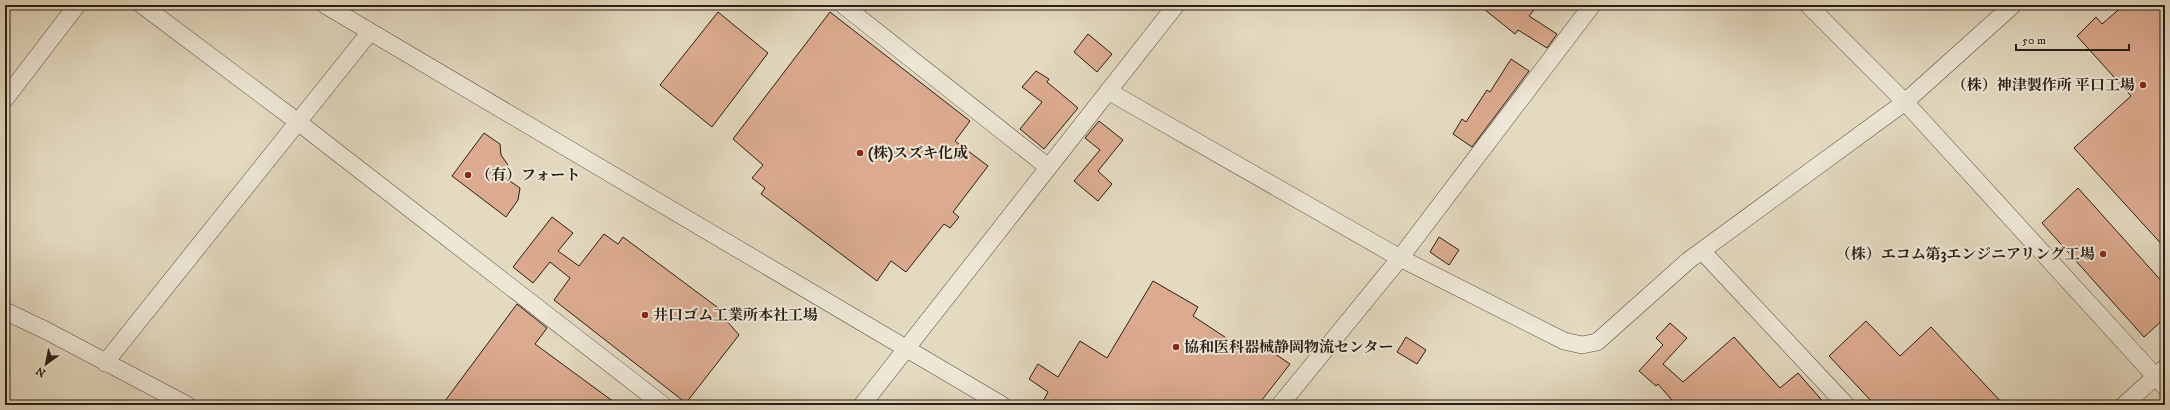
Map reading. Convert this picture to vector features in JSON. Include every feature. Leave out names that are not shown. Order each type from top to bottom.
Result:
[{"type":"street","points":[[5,99],[77,5]]},
{"type":"street","points":[[142,5],[298,122],[663,405]]},
{"type":"street","points":[[325,5],[1002,405]]},
{"type":"street","points":[[843,5],[1048,167]]},
{"type":"street","points":[[862,405],[1176,5]]},
{"type":"street","points":[[1280,405],[1400,258],[1592,5]]},
{"type":"street","points":[[1808,5],[1905,102],[2162,377],[2124,405]]},
{"type":"street","points":[[1108,91],[1400,258],[1564,341],[1582,345],[1597,342],[1689,260],[1703,252],[1905,102],[2013,5]]},
{"type":"street","points":[[105,363],[370,32]]},
{"type":"street","points":[[1703,252],[1846,405]]},
{"type":"street","points":[[5,311],[45,330],[187,405]]},
{"type":"building","points":[[1479,5],[1538,5],[1529,16],[1557,34],[1547,48],[1518,30],[1515,34]]},
{"type":"building","points":[[2124,5],[2165,5],[2165,248],[2074,148],[2131,96],[2077,36],[2096,17],[2102,24]]},
{"type":"building","points":[[718,12],[768,53],[712,127],[660,85]]},
{"type":"building","name":"(株)スズキ化成","points":[[830,12],[970,121],[955,141],[988,166],[953,212],[959,217],[950,228],[944,224],[906,272],[891,261],[877,281],[761,194],[765,188],[752,178],[763,165],[733,139]]},
{"type":"building","points":[[1088,34],[1112,54],[1097,72],[1074,52]]},
{"type":"building","points":[[1511,59],[1529,71],[1472,147],[1453,134],[1462,119],[1466,122],[1487,90],[1490,92]]},
{"type":"building","points":[[1036,71],[1049,79],[1047,82],[1078,108],[1044,149],[1020,129],[1042,102],[1022,87]]},
{"type":"building","points":[[1099,121],[1123,140],[1098,171],[1112,184],[1098,201],[1074,181],[1100,150],[1085,138]]},
{"type":"building","name":"（有）フォート","points":[[484,133],[500,144],[501,155],[508,165],[501,175],[520,188],[518,200],[506,217],[452,176]]},
{"type":"building","name":"（株）エコム第3エンジニアリング工場","points":[[2078,188],[2165,285],[2165,318],[2144,337],[2042,223]]},
{"type":"building","name":"井口ゴム工業所本社工場","points":[[552,217],[573,233],[558,251],[579,266],[604,234],[618,244],[623,237],[721,310],[720,313],[739,335],[686,403],[554,300],[570,278],[550,262],[533,283],[513,267]]},
{"type":"building","points":[[1439,237],[1459,250],[1449,265],[1430,252]]},
{"type":"building","name":"協和医科器械静岡物流センター","points":[[1153,281],[1198,307],[1193,316],[1249,353],[1256,341],[1290,364],[1258,405],[1041,405],[1048,392],[1029,379],[1038,364],[1058,377],[1080,341],[1107,358]]},
{"type":"building","points":[[517,304],[547,328],[535,344],[618,405],[442,405]]},
{"type":"building","points":[[1866,321],[1900,356],[1931,327],[2004,405],[1875,405],[1829,356]]},
{"type":"building","points":[[1670,323],[1687,338],[1663,364],[1683,382],[1734,337],[1780,388],[1798,373],[1826,405],[1676,405],[1658,384],[1656,386],[1639,371],[1663,345],[1656,338]]},
{"type":"building","points":[[1406,337],[1426,350],[1417,364],[1397,352]]},
{"type":"place","name":"（株）神津製作所 平口工場","points":[[2143,85]]},
{"type":"place","name":"(株)スズキ化成","points":[[860,153]]},
{"type":"place","name":"（有）フォート","points":[[468,175]]},
{"type":"place","name":"（株）エコム第3エンジニアリング工場","points":[[2103,254]]},
{"type":"place","name":"井口ゴム工業所本社工場","points":[[645,315]]},
{"type":"place","name":"協和医科器械静岡物流センター","points":[[1176,347]]}]
